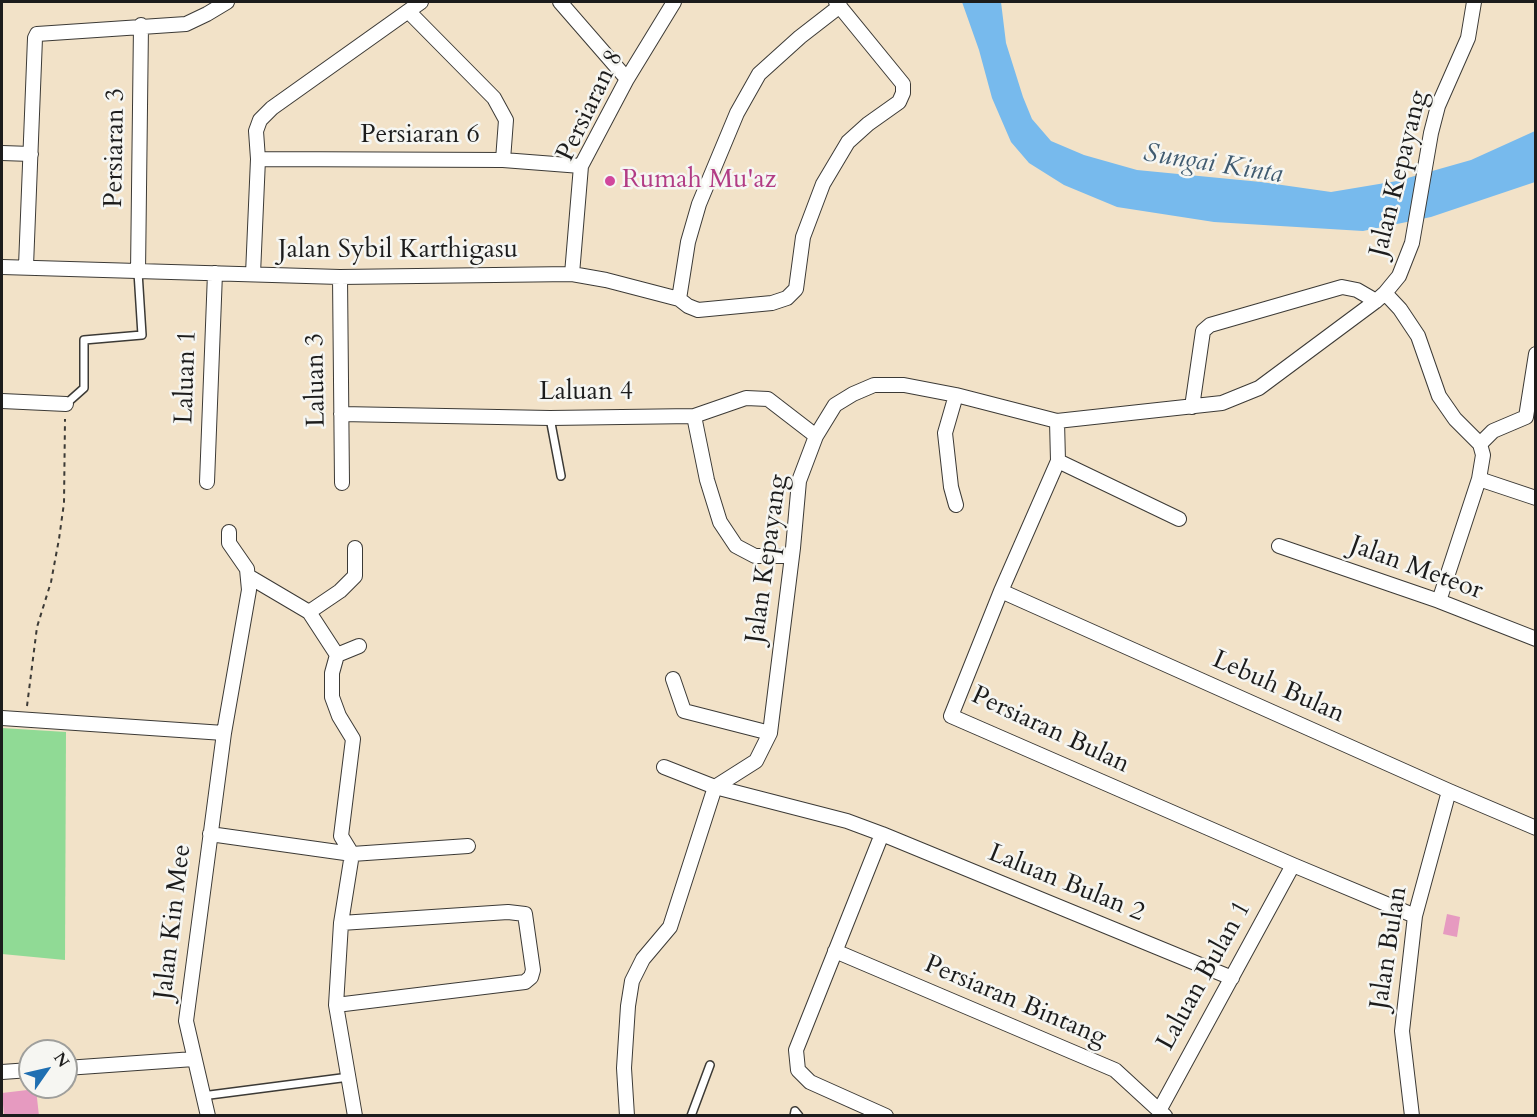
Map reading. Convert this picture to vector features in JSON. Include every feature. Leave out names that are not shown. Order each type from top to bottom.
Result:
[{"type":"street","points":[[26,266],[34,38],[41,33],[186,24],[227,2]]},
{"type":"street","points":[[253,274],[258,159],[256,131],[260,120],[272,108],[421,2]]},
{"type":"street","points":[[560,2],[627,79]]},
{"type":"street","name":"Persiaran 8","points":[[572,274],[581,166],[627,79],[674,2]]},
{"type":"street","name":"Jalan Kepayang","points":[[715,787],[756,761],[770,733],[799,481],[816,436],[835,405],[874,385],[904,385],[956,395],[1057,422],[1222,404],[1259,388],[1380,297],[1399,276],[1412,243],[1431,133],[1438,106],[1468,38],[1474,2]]},
{"type":"street","points":[[679,299],[688,242],[699,204],[737,113],[759,74],[838,4]]},
{"type":"street","name":"Jalan Sybil Karthigasu","points":[[2,267],[340,277],[572,274],[606,280],[679,299],[698,310],[772,303],[787,298],[796,289],[803,237],[823,184],[848,142],[868,124],[899,102],[903,93],[903,84],[838,4]]},
{"type":"street","points":[[409,12],[494,98],[506,120],[503,160]]},
{"type":"street","name":"Persiaran 3","points":[[138,272],[141,25]]},
{"type":"street","points":[[2,153],[31,154]]},
{"type":"street","name":"Persiaran 6","points":[[258,159],[503,160],[581,166]]},
{"type":"street","name":"Laluan 1","points":[[207,482],[215,273]]},
{"type":"street","name":"Laluan 3","points":[[340,277],[342,483]]},
{"type":"street","points":[[1192,407],[1203,331],[1210,325],[1342,287],[1380,297],[1400,309],[1418,336],[1439,396],[1455,419],[1480,444],[1483,455],[1479,479],[1439,601]]},
{"type":"street","points":[[1480,444],[1493,431],[1526,417],[1536,354]]},
{"type":"street","points":[[956,395],[945,433],[951,487],[956,505]]},
{"type":"street","name":"Laluan 4","points":[[341,414],[550,418],[694,416],[746,398],[768,399],[816,436]]},
{"type":"street","points":[[2,401],[66,404]]},
{"type":"street","points":[[694,416],[707,480],[720,522],[736,546],[755,556],[792,556]]},
{"type":"street","name":"Persiaran Bulan","points":[[1057,422],[1058,461],[1001,591],[951,716],[1293,866],[1416,916]]},
{"type":"street","points":[[1058,461],[1179,519]]},
{"type":"street","points":[[1479,479],[1536,498]]},
{"type":"street","points":[[229,532],[230,543],[248,569],[248,576],[309,612],[337,655],[332,673],[332,697],[339,716],[353,739],[341,836],[352,854],[341,923],[336,1005],[355,1116]]},
{"type":"street","name":"Jalan Meteor","points":[[1279,546],[1439,601],[1536,639]]},
{"type":"street","points":[[309,612],[340,591],[355,576],[355,548]]},
{"type":"street","name":"Jalan Kin Mee","points":[[207,1116],[186,1021],[224,733],[249,590],[248,576]]},
{"type":"street","name":"Lebuh Bulan","points":[[1001,591],[1536,828]]},
{"type":"street","points":[[337,655],[359,646]]},
{"type":"street","points":[[673,678],[684,711],[770,733]]},
{"type":"street","points":[[2,718],[224,733]]},
{"type":"street","name":"Laluan Bulan 2","points":[[664,767],[715,787],[847,821],[882,834],[1232,978]]},
{"type":"street","points":[[627,1116],[624,1068],[632,981],[643,959],[670,927],[715,787]]},
{"type":"street","name":"Jalan Bulan","points":[[1412,1116],[1402,1031],[1416,916],[1449,791]]},
{"type":"street","points":[[210,834],[352,854],[468,846]]},
{"type":"street","points":[[882,834],[796,1050],[798,1070],[810,1082],[886,1116]]},
{"type":"street","name":"Laluan Bulan 1","points":[[1162,1112],[1293,866]]},
{"type":"street","points":[[336,1005],[525,981],[531,977],[533,970],[525,914],[508,912],[341,923]]},
{"type":"street","name":"Persiaran Bintang","points":[[835,951],[1115,1070],[1162,1112]]},
{"type":"street","points":[[78,1067],[194,1059]]},
{"type":"street","points":[[2,1072],[18,1071]]},
{"type":"lane","points":[[66,404],[84,388],[84,340],[142,335],[138,272]]},
{"type":"lane","points":[[550,418],[561,476]]},
{"type":"lane","points":[[691,1116],[710,1065]]},
{"type":"lane","points":[[202,1096],[349,1077]]},
{"type":"lane","points":[[794,1116],[795,1111],[799,1116]]},
{"type":"path","points":[[26,718],[37,627],[51,582],[64,503],[66,404]]},
{"type":"green space","points":[[2,728],[66,732],[65,960],[2,954]]},
{"type":"water","name":"Sungai Kinta","points":[[962,2],[1001,2],[1006,43],[1032,119],[1051,141],[1084,155],[1137,170],[1261,182],[1331,192],[1397,181],[1471,160],[1535,131],[1535,182],[1431,217],[1363,231],[1214,222],[1117,207],[1064,185],[1029,163],[1011,142],[992,98],[979,50]]},
{"type":"building","points":[[1447,914],[1460,917],[1457,937],[1443,934]]},
{"type":"building","points":[[18,1091],[18,1099],[37,1099],[39,1116],[4,1116],[2,1093]]},
{"type":"place","name":"Rumah Mu'az","points":[[610,181]]}]
